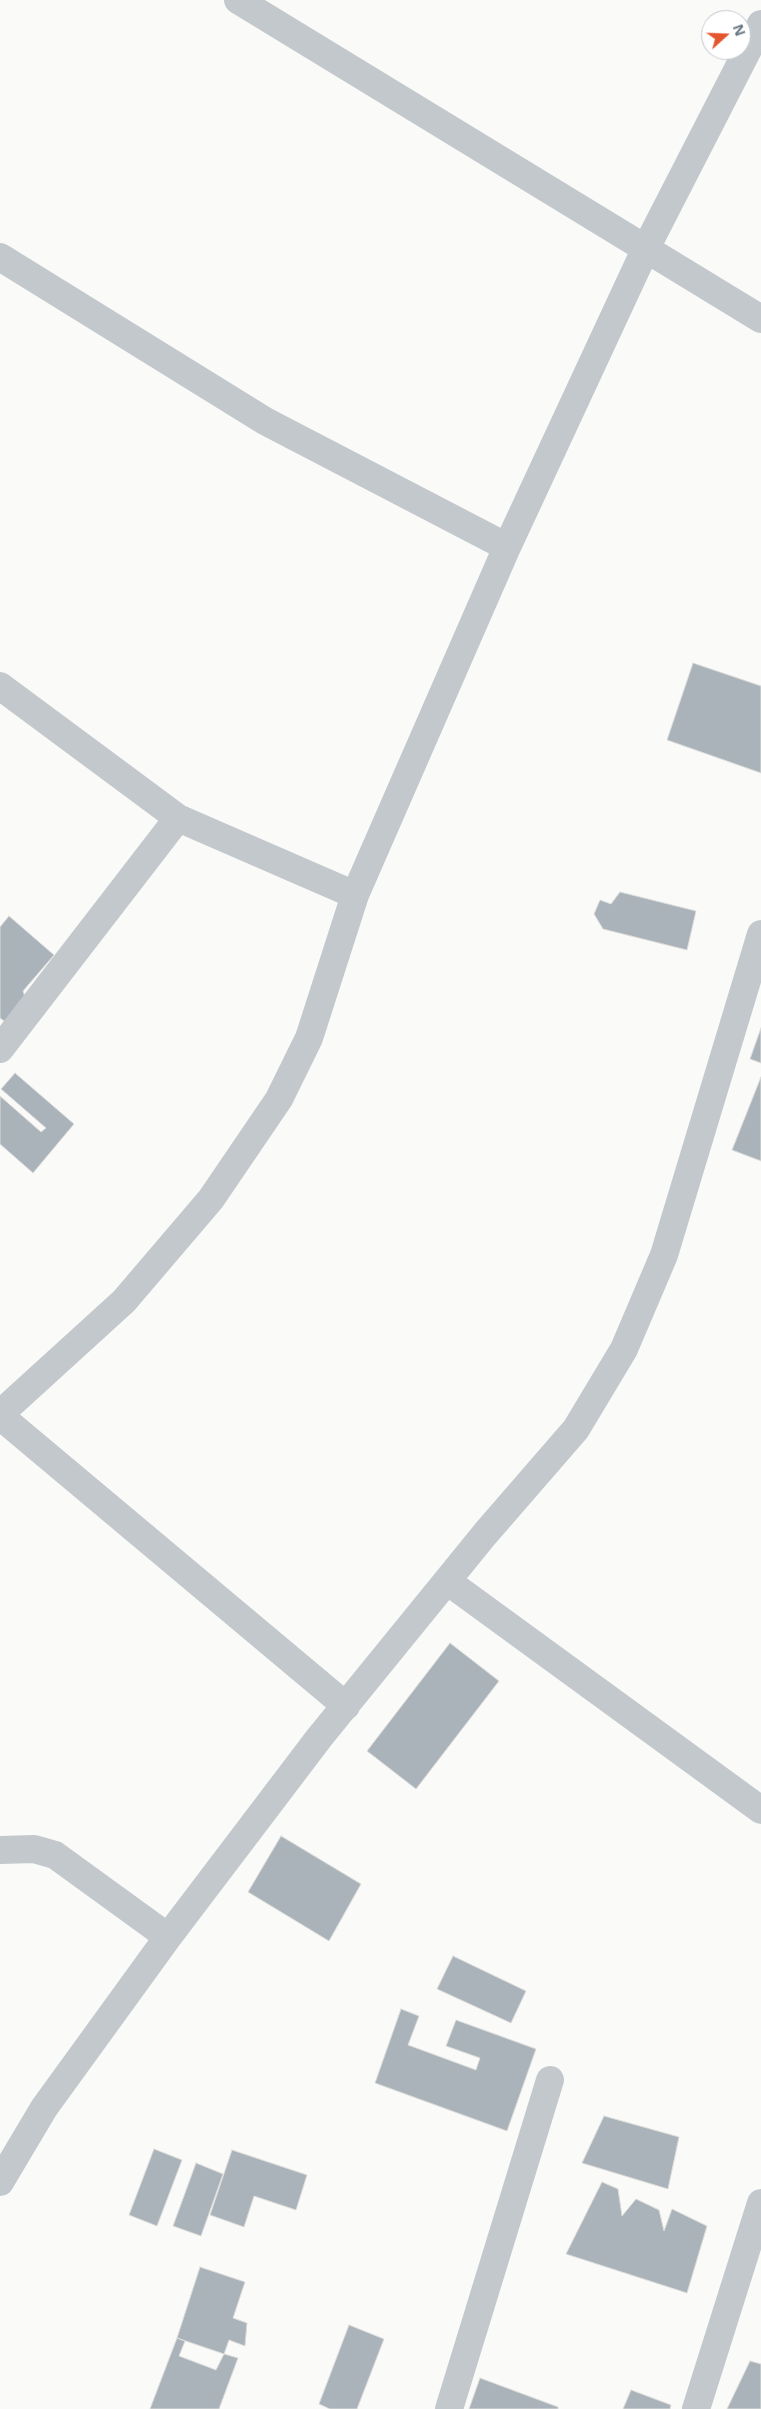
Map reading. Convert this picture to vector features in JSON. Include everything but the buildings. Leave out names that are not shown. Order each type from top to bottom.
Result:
[{"type":"street","points":[[238,0],[761,319]]},
{"type":"street","points":[[346,1706],[0,1415],[124,1301],[211,1199],[278,1099],[309,1038],[355,895],[507,547],[646,248],[761,24]]},
{"type":"street","points":[[0,257],[265,421],[507,547]]},
{"type":"street","points":[[0,686],[178,818],[355,895]]},
{"type":"street","points":[[0,1049],[178,818]]},
{"type":"street","points":[[0,2182],[44,2108],[168,1937],[346,1706],[447,1581],[576,1429],[624,1349],[664,1255],[761,934]]},
{"type":"street","points":[[447,1581],[761,1810]]},
{"type":"street","points":[[0,1850],[34,1849],[55,1855],[168,1937]]},
{"type":"street","points":[[449,2409],[550,2080]]},
{"type":"street","points":[[696,2409],[761,2203]]}]
